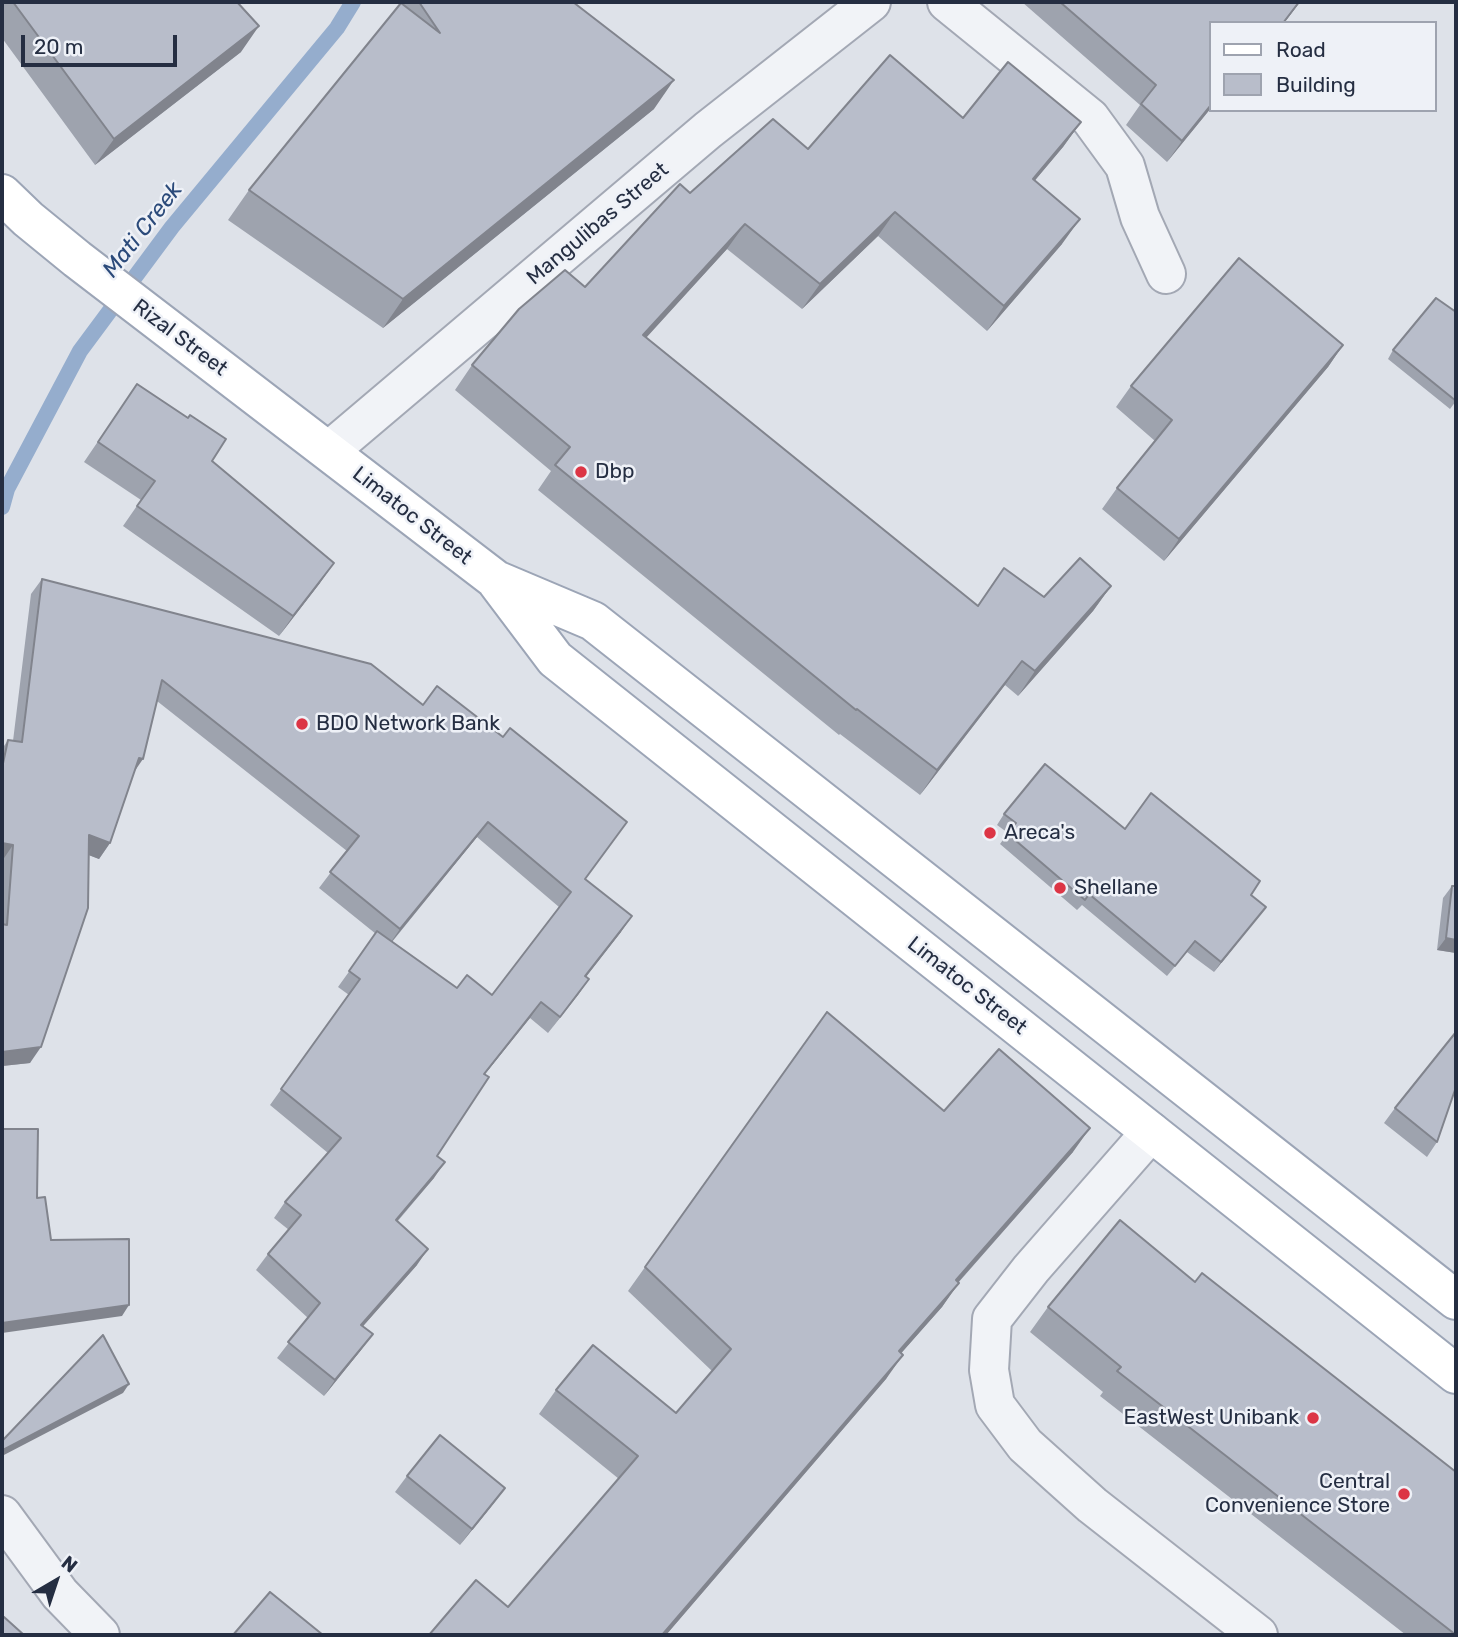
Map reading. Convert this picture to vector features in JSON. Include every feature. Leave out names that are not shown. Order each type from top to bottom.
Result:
[{"type":"main road","name":"Rizal Street","points":[[2,194],[77,260],[328,451]]},
{"type":"main road","name":"Limatoc Street","points":[[328,451],[496,580],[593,621],[1456,1300]]},
{"type":"main road","name":"Limatoc Street","points":[[496,580],[555,659],[1456,1374]]},
{"type":"main road","points":[[1142,1124],[1167,1073]]},
{"type":"street","name":"Mangulibas Street","points":[[328,451],[708,130],[871,2]]},
{"type":"street","points":[[947,2],[1090,118],[1125,166],[1140,217],[1166,274]]},
{"type":"street","points":[[1142,1124],[992,1319],[989,1370],[996,1405],[1026,1446],[1092,1505],[1258,1635]]},
{"type":"street","points":[[2,1515],[60,1594],[100,1635]]},
{"type":"building","points":[[13,2],[237,2],[259,26],[114,139]]},
{"type":"building","points":[[419,2],[573,2],[674,80],[403,299],[249,190],[401,3],[440,33]]},
{"type":"building","points":[[1060,2],[1299,2],[1285,21],[1210,21],[1210,106],[1182,141],[1141,104],[1156,85]]},
{"type":"building","points":[[890,55],[963,118],[1008,62],[1081,122],[1033,179],[1080,219],[1004,306],[895,212],[820,284],[745,224],[643,335],[978,606],[1004,568],[1044,597],[1080,558],[1111,586],[1035,671],[1022,661],[937,770],[856,710],[555,465],[570,447],[472,365],[519,309],[565,270],[585,287],[680,184],[690,193],[773,119],[808,149]]},
{"type":"building","points":[[1239,258],[1343,345],[1179,539],[1117,488],[1172,420],[1131,386]]},
{"type":"building","points":[[1436,298],[1456,312],[1456,401],[1393,350]]},
{"type":"building","points":[[137,384],[188,418],[190,415],[226,439],[212,461],[334,563],[293,616],[137,506],[155,481],[98,442]]},
{"type":"building","points":[[42,579],[371,664],[423,705],[437,686],[503,737],[510,728],[627,822],[585,879],[632,916],[585,976],[589,979],[560,1017],[541,1002],[484,1074],[489,1077],[437,1156],[445,1162],[396,1220],[428,1249],[361,1325],[373,1334],[335,1380],[288,1342],[320,1303],[268,1254],[301,1215],[285,1202],[341,1138],[281,1089],[360,979],[349,971],[377,931],[457,988],[467,975],[492,995],[571,892],[488,822],[400,929],[330,872],[359,836],[162,680],[143,759],[139,758],[110,843],[89,835],[88,908],[41,1047],[2,1052],[2,924],[7,925],[13,845],[2,843],[2,768],[8,740],[22,742]]},
{"type":"building","points":[[1045,764],[1125,829],[1151,793],[1260,881],[1251,895],[1266,907],[1221,962],[1195,941],[1175,966],[1089,894],[1085,900],[1008,834],[1016,823],[1004,814]]},
{"type":"building","points":[[1452,886],[1456,886],[1456,940],[1446,938]]},
{"type":"building","points":[[827,1012],[944,1111],[999,1049],[1090,1128],[956,1280],[959,1283],[899,1351],[903,1355],[662,1635],[429,1635],[476,1580],[508,1607],[638,1456],[556,1390],[593,1345],[676,1413],[731,1349],[645,1267]]},
{"type":"building","points":[[1456,1032],[1456,1087],[1437,1142],[1395,1108]]},
{"type":"building","points":[[2,1129],[38,1129],[37,1198],[45,1197],[51,1240],[129,1239],[129,1305],[2,1323]]},
{"type":"building","points":[[1120,1220],[1195,1282],[1202,1273],[1456,1472],[1456,1635],[1117,1371],[1121,1367],[1048,1307]]},
{"type":"building","points":[[103,1335],[129,1384],[3,1450],[2,1441]]},
{"type":"building","points":[[440,1435],[505,1488],[472,1529],[407,1476]]},
{"type":"building","points":[[270,1592],[323,1635],[233,1635]]},
{"type":"building","points":[[4,1617],[24,1635],[2,1635]]},
{"type":"waterway","name":"Mati Creek","points":[[2,507],[7,489],[80,351],[172,227],[337,28],[353,2]]},
{"type":"place","name":"Dbp","points":[[581,472]]},
{"type":"place","name":"BDO Network Bank","points":[[302,724]]},
{"type":"place","name":"Areca's","points":[[990,833]]},
{"type":"place","name":"Shellane","points":[[1060,888]]},
{"type":"place","name":"EastWest Unibank","points":[[1313,1418]]},
{"type":"place","name":"Central Convenience Store","points":[[1404,1494]]}]
